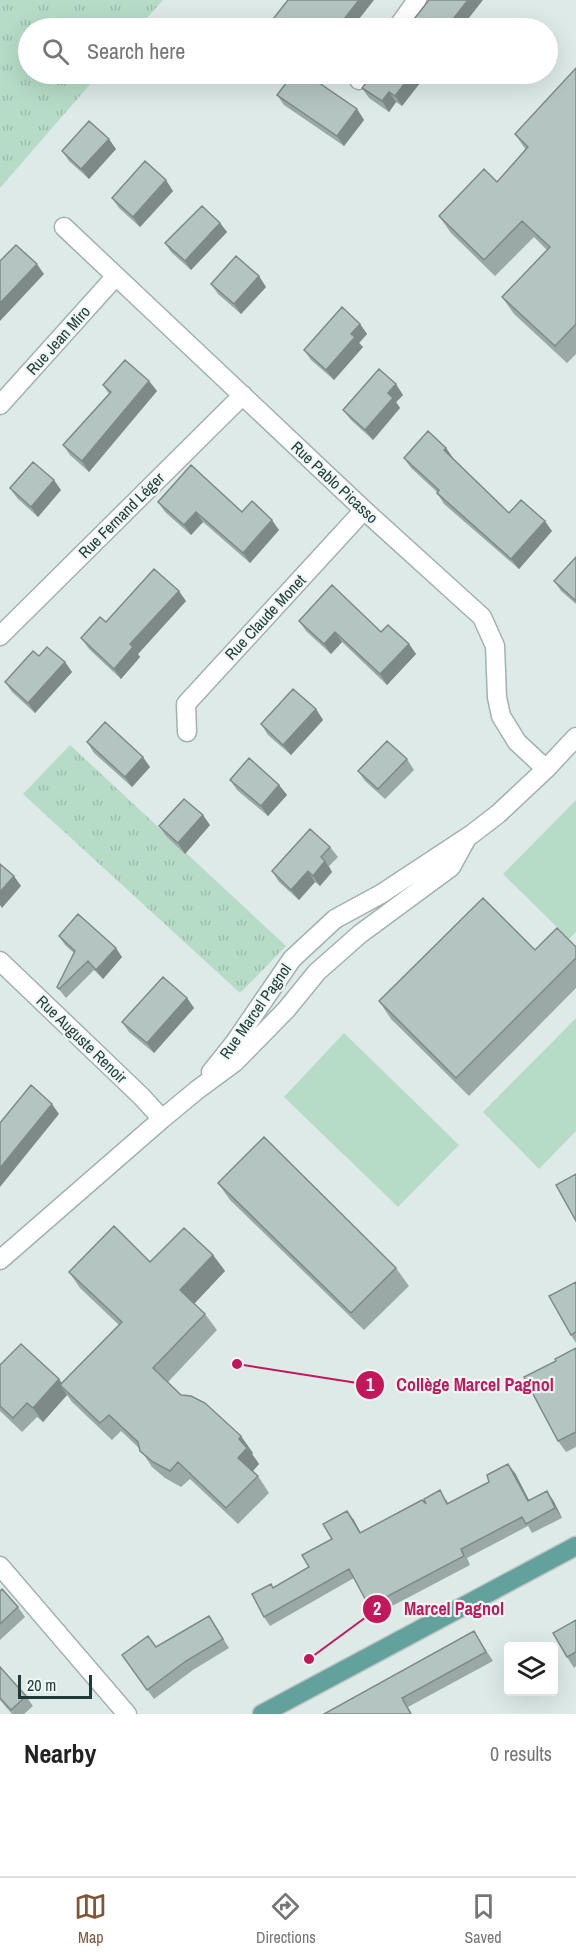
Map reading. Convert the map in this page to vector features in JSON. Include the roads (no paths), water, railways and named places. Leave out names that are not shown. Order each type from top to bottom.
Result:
[{"type":"main road","points":[[262,1714],[576,1546]]},
{"type":"street","points":[[404,18],[417,0]]},
{"type":"street","name":"Rue Pablo Picasso","points":[[64,227],[364,510],[482,617],[495,646],[497,697],[501,716],[517,742],[546,768]]},
{"type":"street","name":"Rue Jean Miro","points":[[0,405],[116,276]]},
{"type":"street","name":"Rue Fernand Léger","points":[[0,636],[243,395]]},
{"type":"street","name":"Rue Claude Monet","points":[[187,732],[186,704],[364,510]]},
{"type":"street","name":"Rue Marcel Pagnol","points":[[196,1090],[235,1042],[292,960],[335,919],[381,894],[467,838],[498,814],[576,737]]},
{"type":"street","name":"Rue Marcel Pagnol","points":[[0,1260],[196,1090],[235,1062],[286,1010],[317,972],[360,934],[451,867],[467,838]]},
{"type":"street","name":"Rue Auguste Renoir","points":[[0,961],[162,1119]]},
{"type":"street","points":[[0,1566],[127,1714]]},
{"type":"place","name":"Collège Marcel Pagnol","points":[[237,1364]]},
{"type":"place","name":"Marcel Pagnol","points":[[309,1659]]}]
